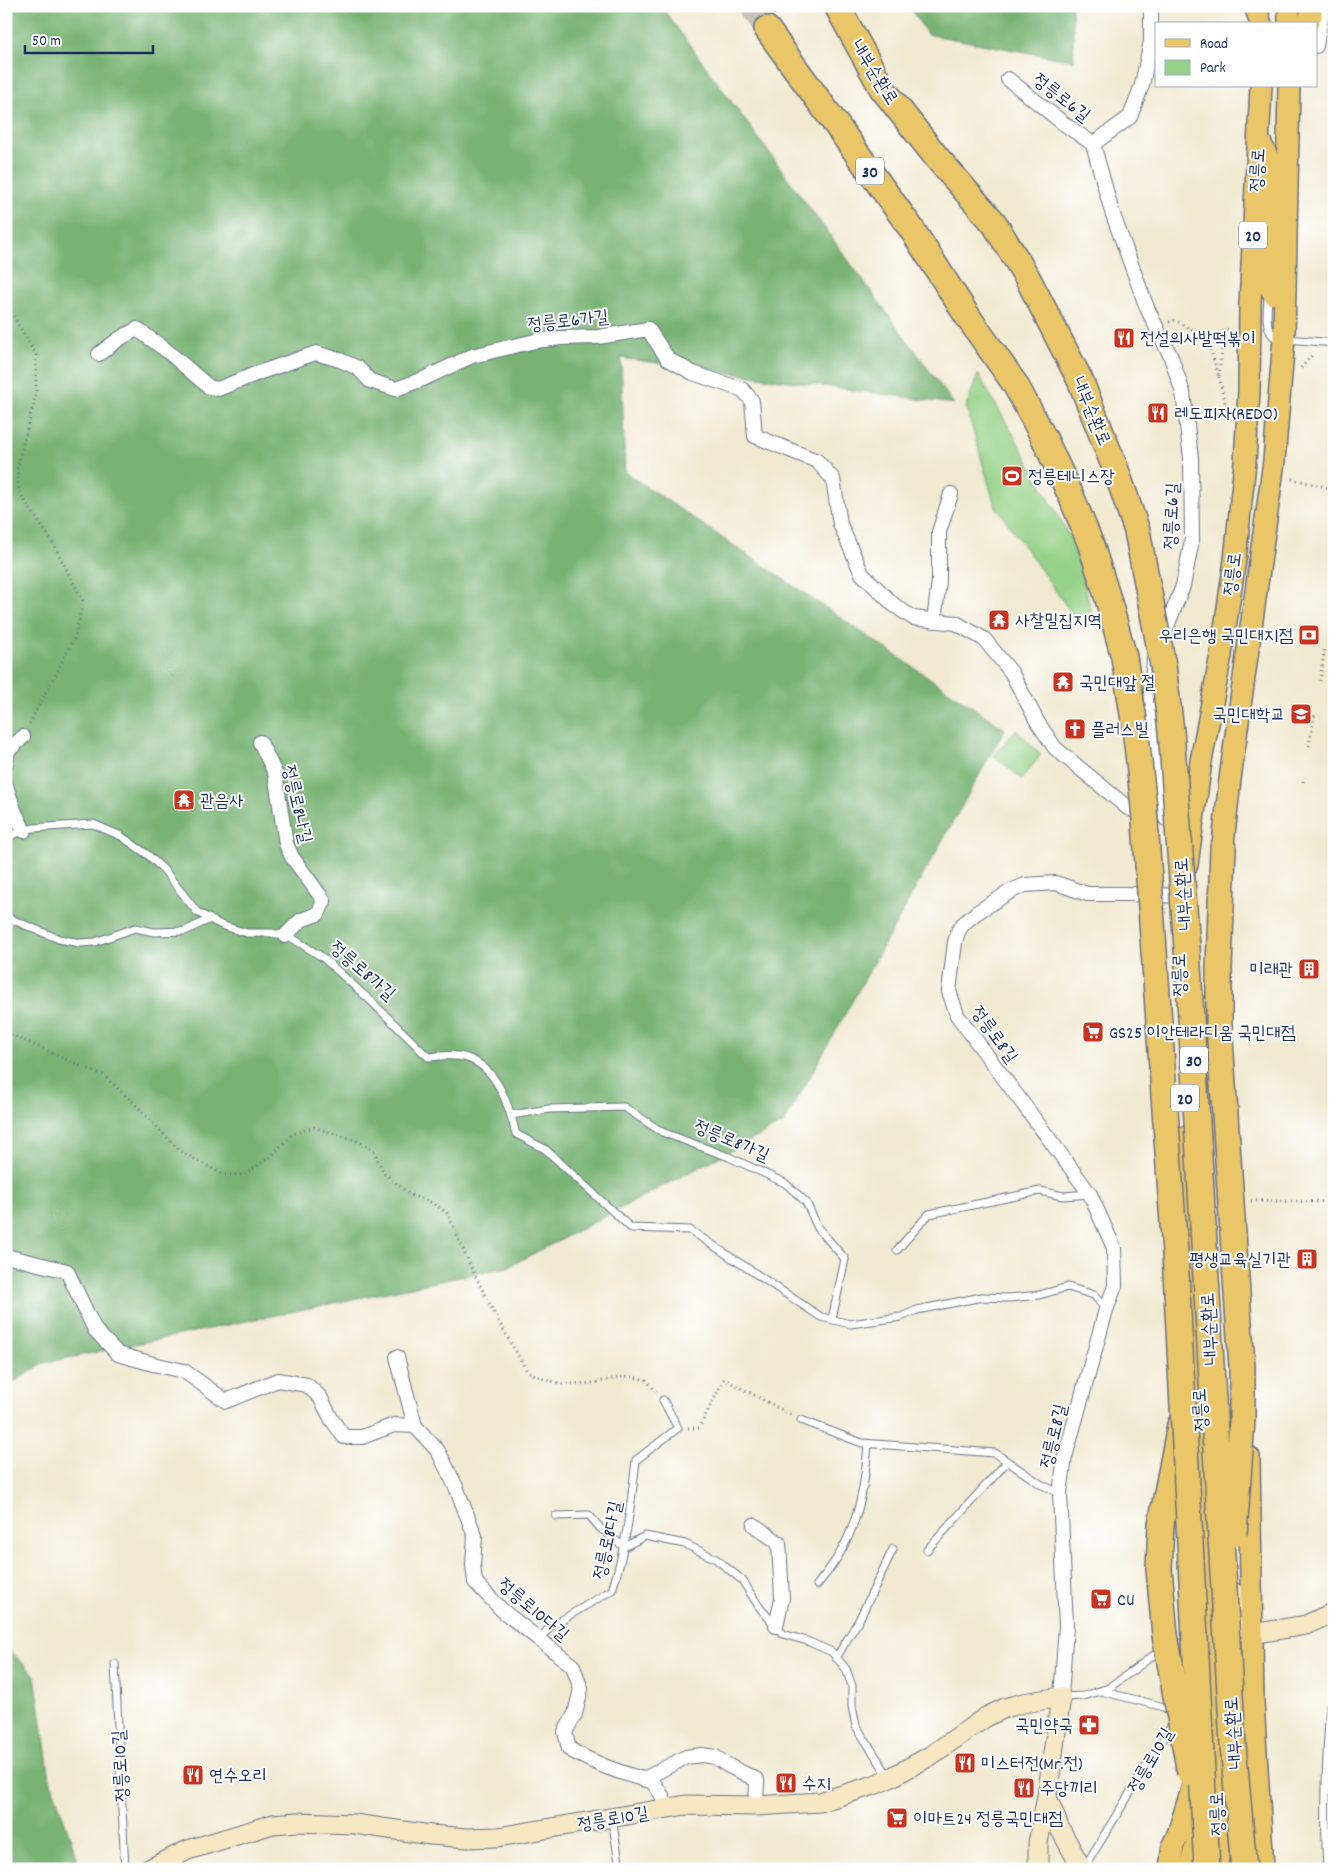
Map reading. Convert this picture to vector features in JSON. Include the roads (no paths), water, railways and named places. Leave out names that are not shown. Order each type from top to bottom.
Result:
[{"type":"highway","name":"내부순환로","points":[[837,6],[882,88],[938,159],[994,224],[1027,277],[1080,380],[1116,470],[1137,530],[1163,665],[1171,731],[1187,948],[1233,1745],[1244,1869]]},
{"type":"highway","name":"내부순환로","points":[[767,29],[911,228],[968,317],[1015,384],[1044,438],[1091,544],[1124,657],[1135,727],[1144,808],[1175,1253],[1207,1869]]},
{"type":"highway","points":[[1223,848],[1218,969],[1219,1025],[1242,1367],[1242,1421],[1227,1636]]},
{"type":"highway","points":[[1186,1139],[1186,1393],[1161,1524],[1159,1569],[1165,1635],[1182,1735],[1206,1834]]},
{"type":"main road","points":[[1255,6],[1262,22]]},
{"type":"main road","points":[[1263,22],[1265,6]]},
{"type":"main road","points":[[1289,6],[1289,22]]},
{"type":"main road","points":[[1308,22],[1311,15],[1311,6]]},
{"type":"main road","name":"정릉로","points":[[1219,1869],[1213,1686],[1178,976],[1182,896],[1235,560],[1249,391],[1249,332],[1261,88]]},
{"type":"main road","name":"정릉로","points":[[1246,1309],[1227,1223],[1216,1108],[1208,974],[1210,939],[1223,848],[1231,770],[1274,461],[1284,338],[1277,284],[1291,89]]},
{"type":"main road","points":[[1258,138],[1271,164],[1274,176],[1277,284]]},
{"type":"main road","name":"정릉로","points":[[1223,848],[1246,1309],[1253,1702],[1263,1869]]},
{"type":"main road","name":"정릉로","points":[[1216,1108],[1242,1224]]},
{"type":"main road","points":[[1186,1139],[1216,1371],[1234,1603],[1234,1650],[1232,1658],[1213,1686]]},
{"type":"main road","points":[[1234,1603],[1243,1624],[1252,1634],[1306,1626],[1334,1612]]},
{"type":"main road","points":[[1038,1869],[1039,1839],[1062,1697]]},
{"type":"main road","name":"정릉로10길","points":[[149,1869],[188,1850],[273,1824],[298,1822],[354,1824],[431,1836],[467,1838],[498,1836],[686,1804],[756,1806],[820,1802],[890,1778],[930,1756],[992,1714],[1023,1703],[1062,1697]]},
{"type":"main road","points":[[1170,1869],[1173,1845],[1198,1775],[1200,1754],[1205,1748],[1213,1724]]},
{"type":"main road","points":[[1190,1869],[1202,1824],[1205,1757],[1213,1724]]},
{"type":"main road","name":"정릉로10길","points":[[1047,1796],[1062,1832],[1083,1869]]},
{"type":"main road","points":[[1039,1839],[1048,1828],[1056,1828],[1062,1832]]},
{"type":"street","name":"정릉로6길","points":[[1093,144],[1130,117],[1142,84],[1148,59],[1151,42],[1152,6]]},
{"type":"street","points":[[1318,35],[1323,6]]},
{"type":"street","name":"정릉로6길","points":[[1008,79],[1063,123],[1093,144],[1112,212],[1147,308],[1171,357],[1183,393],[1191,458],[1192,540],[1183,586],[1154,659],[1151,692],[1166,825],[1182,896]]},
{"type":"street","name":"정릉로6가길","points":[[99,354],[119,339],[137,330],[166,350],[209,387],[218,389],[316,353],[358,368],[370,381],[384,387],[396,389],[422,380],[472,356],[535,341],[598,337],[648,329],[668,359],[693,373],[743,390],[752,400],[755,436],[817,461],[833,479],[840,524],[862,574],[894,606],[913,618],[956,623],[984,639],[1011,672],[1038,723],[1056,748],[1128,808],[1166,825]]},
{"type":"street","points":[[934,621],[938,581],[939,532],[951,494]]},
{"type":"street","points":[[6,763],[8,751],[23,737]]},
{"type":"street","name":"정릉로8나길","points":[[260,742],[275,773],[286,844],[292,857],[324,902],[318,914],[301,920],[285,936]]},
{"type":"street","points":[[6,786],[24,831]]},
{"type":"street","name":"정릉로8길","points":[[1062,1697],[1066,1626],[1060,1493],[1065,1457],[1106,1310],[1115,1286],[1114,1248],[1090,1194],[957,1015],[949,991],[955,942],[963,924],[976,912],[1025,885],[1056,883],[1087,894],[1182,896]]},
{"type":"street","points":[[6,1256],[67,1271],[94,1330],[118,1354],[184,1371],[226,1401],[278,1380],[307,1385],[320,1397],[332,1420],[344,1437],[362,1437],[394,1425],[416,1426]]},
{"type":"street","name":"정릉로10다길","points":[[397,1357],[416,1426],[438,1451],[456,1487],[475,1536],[473,1565],[475,1582],[503,1611],[573,1666],[581,1689],[575,1714],[565,1732],[569,1749],[590,1762],[615,1772],[653,1782],[663,1797],[665,1808]]},
{"type":"street","points":[[754,1526],[779,1542],[782,1598],[776,1626]]},
{"type":"street","points":[[644,1780],[686,1757],[702,1755],[715,1757],[757,1780],[756,1806]]},
{"type":"lane","points":[[1284,338],[1334,344]]},
{"type":"lane","name":"정릉로8가길","points":[[6,839],[33,828],[93,824],[121,836],[164,870],[197,912],[221,925],[248,933],[272,933],[292,938],[322,957],[371,1000],[428,1057],[467,1058],[488,1070],[509,1107],[516,1134],[545,1149],[630,1228],[690,1230],[821,1317],[850,1324],[879,1321],[901,1317],[917,1310],[982,1297],[1009,1298],[1039,1295],[1068,1287],[1094,1295],[1106,1310]]},
{"type":"lane","points":[[6,917],[59,939],[80,943],[95,942],[135,928],[154,932],[185,931],[210,919]]},
{"type":"lane","name":"정릉로8가길","points":[[511,1115],[549,1109],[624,1107],[662,1132],[729,1157],[785,1183],[806,1202],[818,1228],[845,1259],[832,1319]]},
{"type":"lane","points":[[897,1250],[929,1214],[1040,1191],[1063,1196],[1090,1194]]},
{"type":"lane","name":"정릉로8다길","points":[[539,1640],[550,1627],[612,1590],[624,1547],[636,1460],[678,1428],[663,1400]]},
{"type":"lane","points":[[801,1420],[868,1444],[995,1453],[1042,1485],[1060,1493]]},
{"type":"lane","points":[[817,1585],[840,1554],[854,1525],[864,1488],[868,1444]]},
{"type":"lane","points":[[928,1550],[1008,1462]]},
{"type":"lane","points":[[556,1516],[589,1514],[600,1528],[624,1547],[645,1536],[685,1544],[716,1559],[742,1580],[760,1608],[783,1634],[816,1644],[832,1652],[846,1669],[852,1686],[852,1706],[856,1726],[890,1778]]},
{"type":"lane","points":[[836,1658],[859,1620],[893,1549]]},
{"type":"lane","name":"정릉로10길","points":[[1062,1697],[1084,1696],[1109,1688],[1162,1649]]},
{"type":"lane","name":"정릉로10길","points":[[115,1664],[125,1869]]},
{"type":"lane","name":"정릉로10길","points":[[1083,1869],[1173,1723],[1173,1716],[1164,1707],[1101,1691]]},
{"type":"lane","points":[[1327,1869],[1324,1821],[1330,1749],[1330,1705],[1334,1701]]},
{"type":"lane","points":[[612,1818],[620,1869]]},
{"type":"tunnel","points":[[752,6],[767,29]]},
{"type":"place","name":"전설의사발떡볶이","points":[[1124,338]]},
{"type":"place","name":"레도피자(REDO)","points":[[1158,413]]},
{"type":"place","name":"정릉테니스장","points":[[1012,476]]},
{"type":"place","name":"사찰밀집지역","points":[[999,620]]},
{"type":"place","name":"우리은행 국민대지점","points":[[1309,635]]},
{"type":"place","name":"국민대앞 절","points":[[1063,682]]},
{"type":"place","name":"국민대학교","points":[[1301,714]]},
{"type":"place","name":"플러스빌","points":[[1075,729]]},
{"type":"place","name":"관음사","points":[[184,800]]},
{"type":"place","name":"미래관","points":[[1309,969]]},
{"type":"place","name":"GS25 이안테라디움 국민대점","points":[[1093,1032]]},
{"type":"place","name":"평생교육실기관","points":[[1307,1259]]},
{"type":"place","name":"CU","points":[[1101,1599]]},
{"type":"place","name":"국민약국","points":[[1089,1725]]},
{"type":"place","name":"미스터전(Mr.전)","points":[[965,1763]]},
{"type":"place","name":"연수오리","points":[[193,1775]]},
{"type":"place","name":"수지","points":[[786,1783]]},
{"type":"place","name":"주당끼리","points":[[1024,1788]]},
{"type":"place","name":"이마트24 정릉국민대점","points":[[897,1818]]}]
